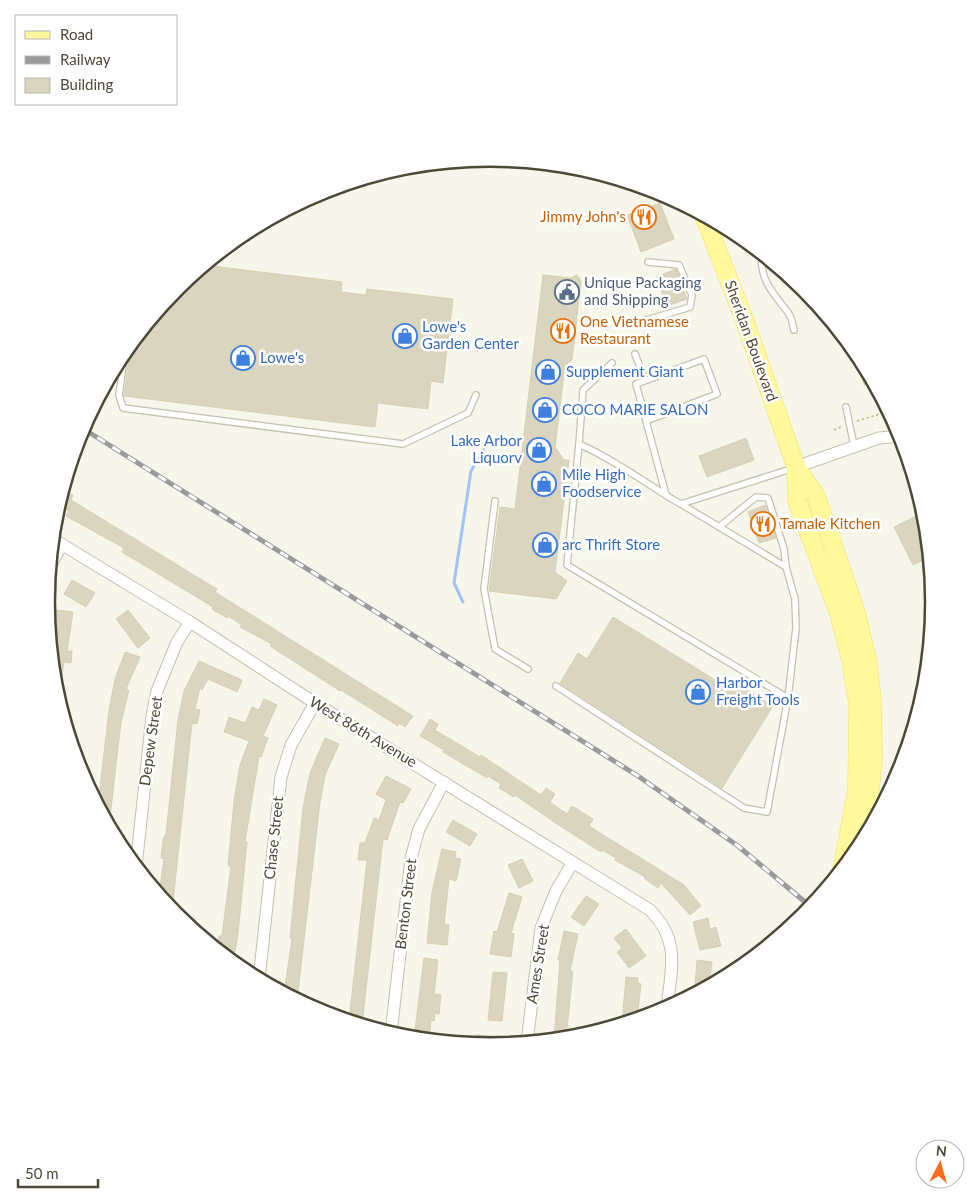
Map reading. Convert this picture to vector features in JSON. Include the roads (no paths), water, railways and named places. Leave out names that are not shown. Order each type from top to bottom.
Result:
[{"type":"main road","name":"Sheridan Boulevard","points":[[707,225],[743,316],[796,467],[816,496],[855,609],[868,664],[872,700],[873,760],[866,822]]},
{"type":"main road","name":"Sheridan Boulevard","points":[[796,467],[797,501],[839,614],[851,660],[858,705],[857,790],[845,854]]},
{"type":"street","points":[[796,467],[879,438],[892,437]]},
{"type":"street","name":"West 86th Avenue","points":[[59,543],[190,622],[316,704],[650,910],[667,931],[672,953],[668,999]]},
{"type":"street","name":"Depew Street","points":[[137,856],[152,716],[157,691],[176,642],[190,622]]},
{"type":"street","name":"Chase Street","points":[[260,971],[281,777],[291,745],[316,704]]},
{"type":"street","name":"Benton Street","points":[[392,1026],[411,858],[420,829],[444,782]]},
{"type":"street","name":"Ames Street","points":[[528,1035],[541,928],[556,891],[573,862]]},
{"type":"lane","points":[[640,322],[690,307],[692,295],[679,265],[648,262]]},
{"type":"lane","points":[[761,262],[761,268],[766,283],[789,312],[794,330]]},
{"type":"lane","points":[[635,354],[645,380]]},
{"type":"lane","points":[[646,421],[666,410],[698,398],[717,394],[704,359],[687,368],[636,384],[646,421],[666,495]]},
{"type":"lane","points":[[612,363],[584,390],[567,564],[788,698]]},
{"type":"lane","points":[[123,369],[119,395],[124,408],[404,444],[468,413],[476,395]]},
{"type":"lane","points":[[846,408],[854,446]]},
{"type":"lane","points":[[579,444],[603,455],[620,468],[786,567]]},
{"type":"lane","points":[[681,504],[796,467]]},
{"type":"lane","points":[[556,686],[744,808],[767,812],[788,698],[796,628],[795,599],[786,567],[784,549],[768,498],[756,497],[719,527]]},
{"type":"lane","points":[[495,501],[484,589],[495,649],[528,670]]},
{"type":"waterway","points":[[463,602],[454,583],[471,471],[484,449]]},
{"type":"railway","points":[[90,433],[638,776],[738,846],[805,902]]},
{"type":"place","name":"Jimmy John's","points":[[644,217]]},
{"type":"place","name":"Unique Packaging and Shipping","points":[[567,292]]},
{"type":"place","name":"One Vietnamese Restaurant","points":[[563,331]]},
{"type":"place","name":"Lowe's Garden Center","points":[[405,336]]},
{"type":"place","name":"Lowe's","points":[[243,358]]},
{"type":"place","name":"Supplement Giant","points":[[548,372]]},
{"type":"place","name":"COCO MARIE SALON","points":[[545,410]]},
{"type":"place","name":"Lake Arbor Liquorv","points":[[539,450]]},
{"type":"place","name":"Mile High Foodservice","points":[[544,484]]},
{"type":"place","name":"Tamale Kitchen","points":[[763,524]]},
{"type":"place","name":"arc Thrift Store","points":[[545,545]]},
{"type":"place","name":"Harbor Freight Tools","points":[[698,692]]}]
